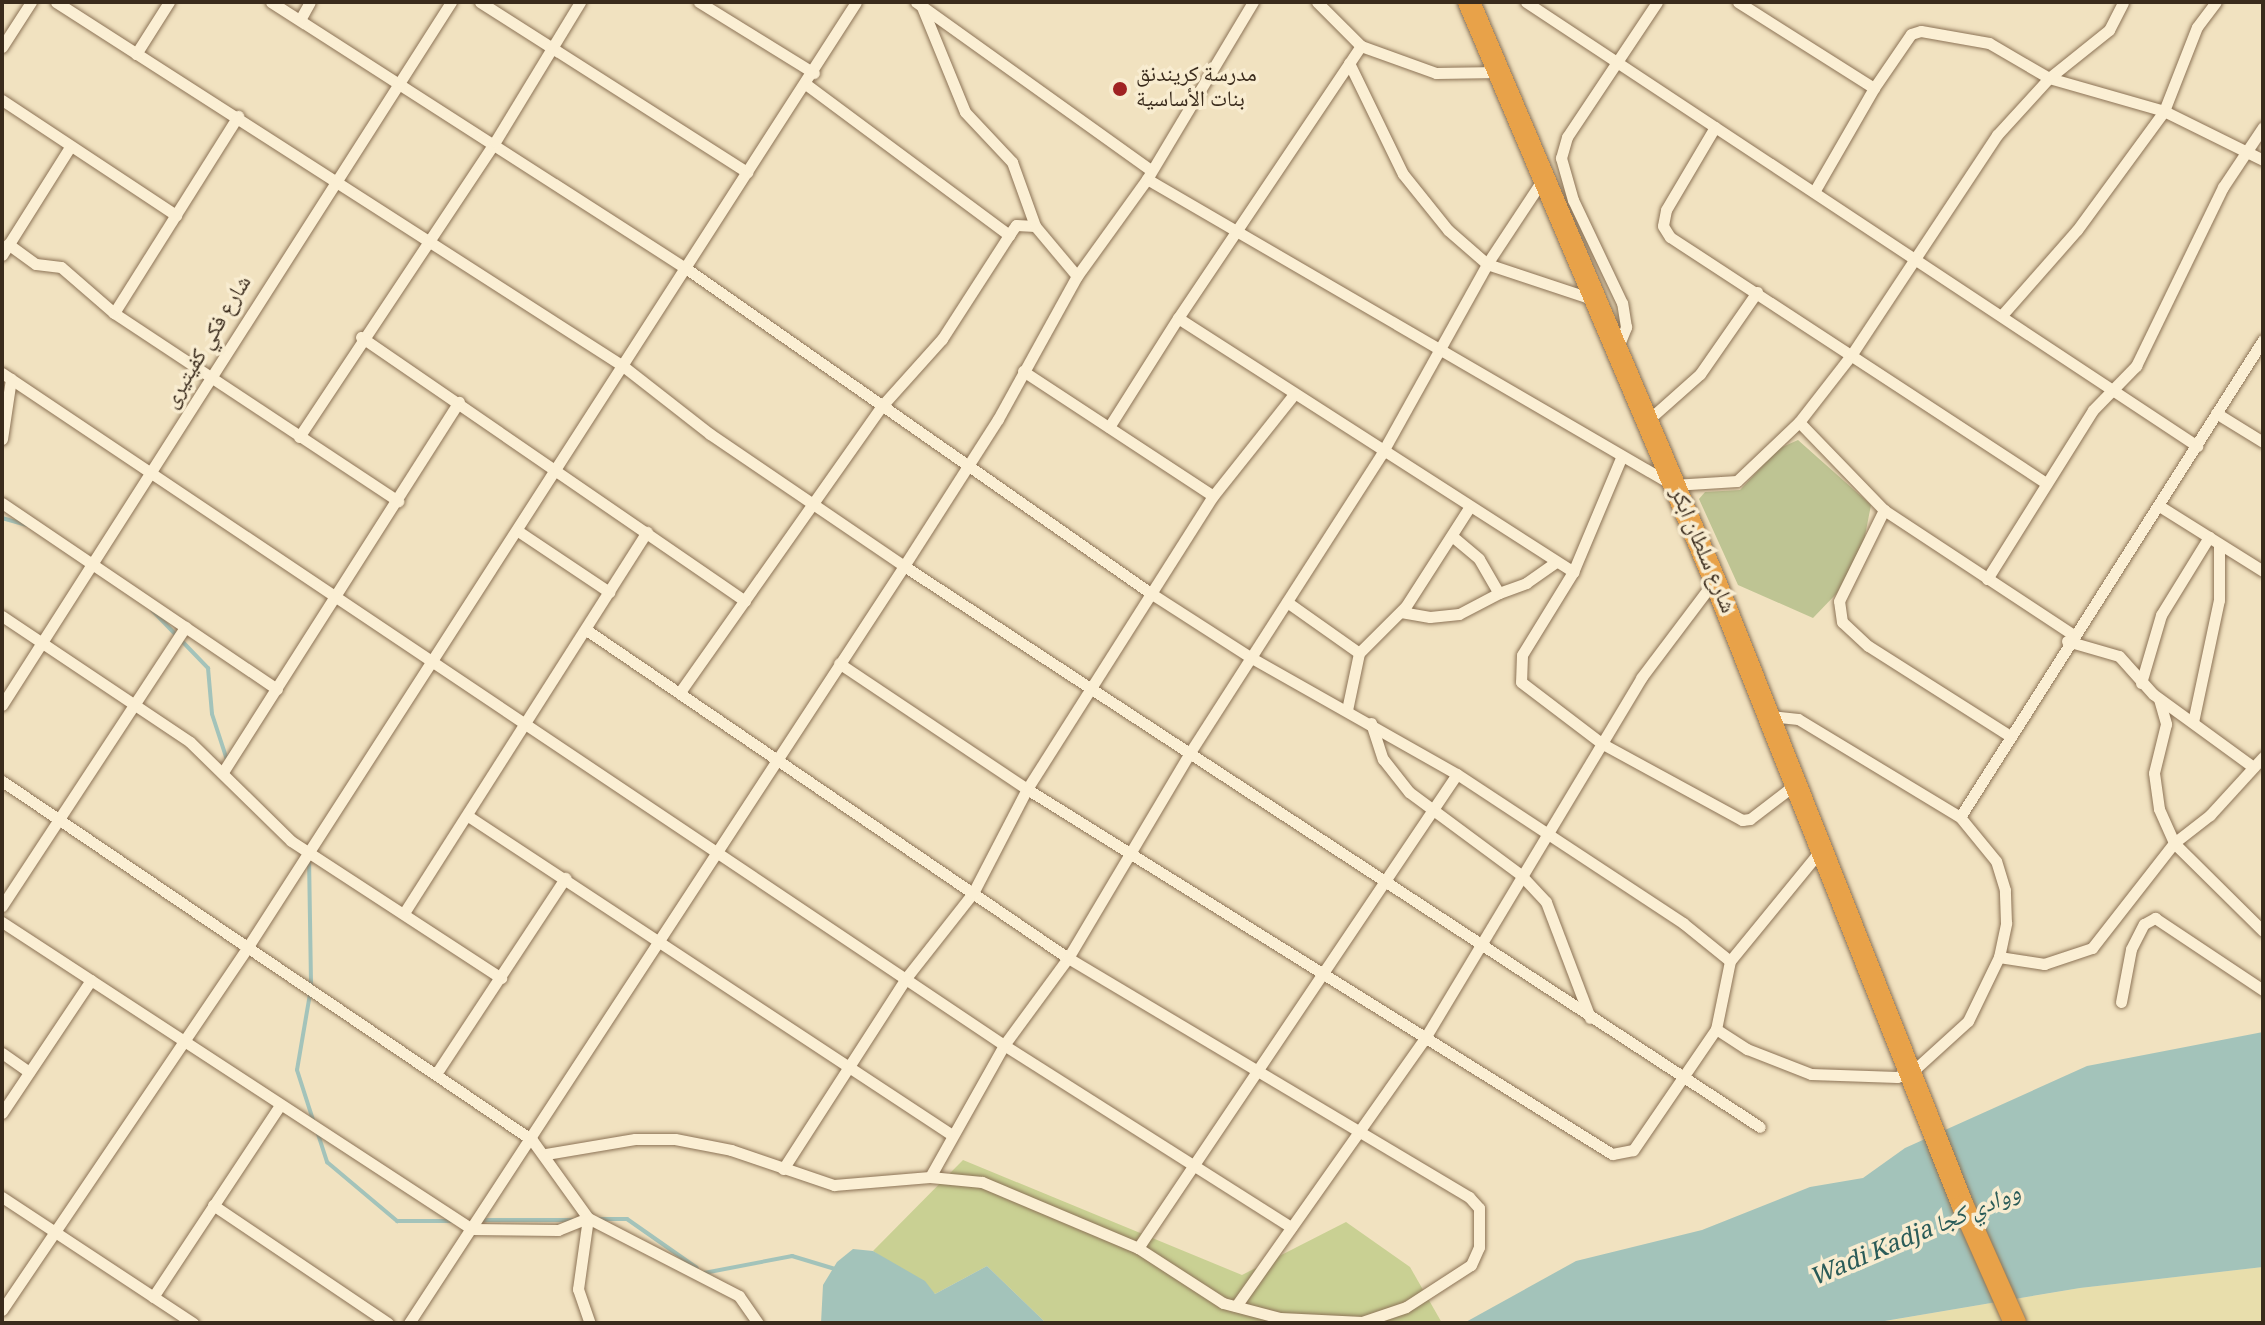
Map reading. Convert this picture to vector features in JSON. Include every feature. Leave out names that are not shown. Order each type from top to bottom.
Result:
[{"type":"highway","name":"شارع سلطان ابكر","points":[[1469,2],[1592,299],[1715,581],[2015,1323]]},
{"type":"street","points":[[2,47],[31,2]]},
{"type":"street","points":[[56,2],[623,366],[810,503],[904,566],[1680,1079],[1760,1127]]},
{"type":"street","points":[[136,54],[169,2]]},
{"type":"street","points":[[271,2],[401,81],[684,267],[880,408],[1149,592],[1250,657],[1371,723],[1547,830],[1730,961]]},
{"type":"street","points":[[301,18],[310,2]]},
{"type":"street","name":"شارع فكي كفيتيرى","points":[[2,705],[451,2]]},
{"type":"street","points":[[480,2],[747,172]]},
{"type":"street","points":[[299,437],[361,337],[495,142],[580,2]]},
{"type":"street","points":[[699,2],[814,73]]},
{"type":"street","points":[[2,1310],[249,945],[431,658],[559,469],[684,267],[807,85],[856,2]]},
{"type":"street","points":[[409,1323],[532,1140],[718,848],[904,566],[966,467],[1077,276],[1149,174],[1253,2]]},
{"type":"street","points":[[1317,2],[1361,46],[1436,73],[1499,72]]},
{"type":"street","points":[[1526,2],[2197,446]]},
{"type":"street","points":[[1616,355],[1626,327],[1622,303],[1573,200],[1561,158],[1567,137],[1657,2]]},
{"type":"street","points":[[1738,2],[1874,88]]},
{"type":"street","points":[[919,4],[1149,174],[1238,233],[1441,354],[1673,485],[1731,484],[1799,422],[1852,354],[1997,135],[2049,78],[2109,30],[2123,2]]},
{"type":"street","points":[[2002,315],[2077,230],[2164,111],[2197,27],[2216,2]]},
{"type":"street","points":[[919,4],[965,112],[1012,162],[1035,226],[1077,276]]},
{"type":"street","points":[[1814,192],[1874,88],[1911,34],[1921,31],[1989,43],[2049,78],[2164,111],[2263,160]]},
{"type":"street","points":[[1109,427],[1178,318],[1361,46]]},
{"type":"street","points":[[1349,63],[1403,174],[1424,203],[1487,264],[1592,299]]},
{"type":"street","points":[[807,85],[1009,235]]},
{"type":"street","points":[[2,100],[176,215]]},
{"type":"street","points":[[114,313],[238,116]]},
{"type":"street","points":[[1715,127],[1666,210],[1663,226],[1687,250],[1757,292],[2045,482]]},
{"type":"street","points":[[1987,579],[2045,482],[2111,390],[2136,366],[2170,291],[2246,151],[2263,127]]},
{"type":"street","points":[[70,147],[5,250],[36,264],[61,267],[114,313],[398,501]]},
{"type":"street","points":[[930,1177],[1004,1045],[1068,958],[1189,754],[1382,453],[1441,354],[1487,264],[1543,179]]},
{"type":"street","points":[[680,692],[810,503],[880,408],[942,339],[1016,225],[1035,226]]},
{"type":"street","points":[[1645,422],[1700,374],[1757,292]]},
{"type":"street","points":[[1178,318],[1382,453],[1573,572]]},
{"type":"street","points":[[361,337],[559,469],[745,601]]},
{"type":"street","points":[[1960,817],[2070,637],[2161,507],[2263,340]]},
{"type":"street","points":[[1023,371],[1213,496]]},
{"type":"street","points":[[2,439],[6,376],[718,848],[1004,1045],[1291,1227]]},
{"type":"street","points":[[783,1169],[906,978],[973,893],[1027,789],[1149,592],[1213,496],[1294,394]]},
{"type":"street","points":[[223,772],[459,402]]},
{"type":"street","points":[[2216,413],[2263,442]]},
{"type":"street","points":[[1799,422],[1884,510],[2070,637],[2119,656],[2159,699],[2253,767]]},
{"type":"street","points":[[1621,458],[1573,572],[1522,655],[1519,670],[1521,682],[1535,696],[1601,743],[1742,820],[1755,815],[1797,782]]},
{"type":"street","points":[[2,503],[277,689]]},
{"type":"street","points":[[2161,507],[2263,571]]},
{"type":"street","points":[[1347,710],[1359,653],[1401,612],[1469,508]]},
{"type":"street","points":[[1884,510],[1839,601],[1842,622],[1868,646],[2010,736]]},
{"type":"street","points":[[518,531],[609,592]]},
{"type":"street","points":[[404,913],[647,532]]},
{"type":"street","points":[[1452,536],[1479,559],[1499,593]]},
{"type":"street","points":[[2141,683],[2161,615],[2214,540]]},
{"type":"street","points":[[2193,722],[2219,600],[2214,540]]},
{"type":"street","points":[[1401,612],[1430,617],[1459,614],[1526,583],[1556,562]]},
{"type":"street","points":[[1236,1306],[1362,1133],[1425,1038],[1483,946],[1520,874],[1601,743],[1663,646],[1715,581]]},
{"type":"street","points":[[1287,602],[1359,653]]},
{"type":"street","points":[[2,616],[190,742],[274,827],[501,978]]},
{"type":"street","points":[[2,906],[185,627]]},
{"type":"street","points":[[546,1154],[675,1139],[731,1150],[834,1185],[930,1177],[982,1182],[1138,1248],[1223,1303],[1280,1318],[1362,1322],[1406,1307],[1471,1265],[1479,1247],[1479,1208],[1259,1069],[1068,958],[585,629]]},
{"type":"street","points":[[839,663],[1027,789],[1612,1154],[1633,1150],[1716,1029],[1730,961],[1823,847]]},
{"type":"street","points":[[2159,699],[2166,724],[2154,773],[2159,809],[2174,843],[2263,931]]},
{"type":"street","points":[[1716,1029],[1747,1049],[1811,1074],[1881,1080],[1913,1071],[1968,1021],[1999,957],[2005,890],[1996,861],[1960,817],[1798,719],[1770,716]]},
{"type":"street","points":[[1371,723],[1390,771],[1432,812],[1520,874],[1551,912],[1591,1018]]},
{"type":"street","points":[[1999,957],[2044,964],[2092,948],[2174,843],[2210,815],[2263,757]]},
{"type":"street","points":[[1138,1248],[1457,774]]},
{"type":"street","points":[[2,781],[249,945],[532,1140],[546,1154],[588,1218],[739,1296],[758,1323]]},
{"type":"street","points":[[468,816],[952,1135]]},
{"type":"street","points":[[436,1074],[565,878]]},
{"type":"street","points":[[2121,1002],[2131,949],[2144,924],[2155,918],[2263,990]]},
{"type":"street","points":[[2,922],[472,1229],[558,1230],[588,1218]]},
{"type":"street","points":[[2,1113],[91,980]]},
{"type":"street","points":[[2,1053],[29,1072]]},
{"type":"street","points":[[153,1297],[280,1105]]},
{"type":"street","points":[[2,1197],[193,1323]]},
{"type":"street","points":[[213,1205],[388,1323]]},
{"type":"street","points":[[588,1218],[578,1289],[590,1323]]},
{"type":"shaded area","points":[[2263,1267],[2263,1323],[1874,1323],[2080,1288]]},
{"type":"green space","points":[[1798,440],[1871,505],[1863,546],[1837,593],[1813,618],[1738,585],[1699,499],[1705,492],[1740,490],[1778,449]]},
{"type":"green space","points":[[963,1160],[1242,1275],[1346,1222],[1410,1267],[1442,1323],[1046,1323],[987,1266],[935,1294],[873,1251]]},
{"type":"water","name":"Wadi Kadja ووادي كجا","points":[[2263,1032],[2263,1267],[2080,1288],[1873,1323],[1464,1323],[1576,1261],[1702,1230],[1810,1187],[1863,1178],[1905,1148],[2087,1066]]},
{"type":"water","points":[[853,1249],[873,1251],[925,1281],[935,1294],[987,1266],[1046,1323],[821,1323],[823,1285],[837,1262]]},
{"type":"waterway","points":[[2,518],[26,525]]},
{"type":"waterway","points":[[152,610],[208,668],[212,714],[227,760]]},
{"type":"waterway","points":[[309,856],[311,988],[297,1070],[314,1123]]},
{"type":"waterway","points":[[317,1131],[327,1162],[397,1221],[452,1221]]},
{"type":"waterway","points":[[597,1219],[627,1219],[697,1268]]},
{"type":"waterway","points":[[477,1220],[572,1220]]},
{"type":"waterway","points":[[704,1273],[792,1256],[835,1269]]},
{"type":"place","name":"مدرسة كريندنق بنات الأساسية","points":[[1120,89]]}]
